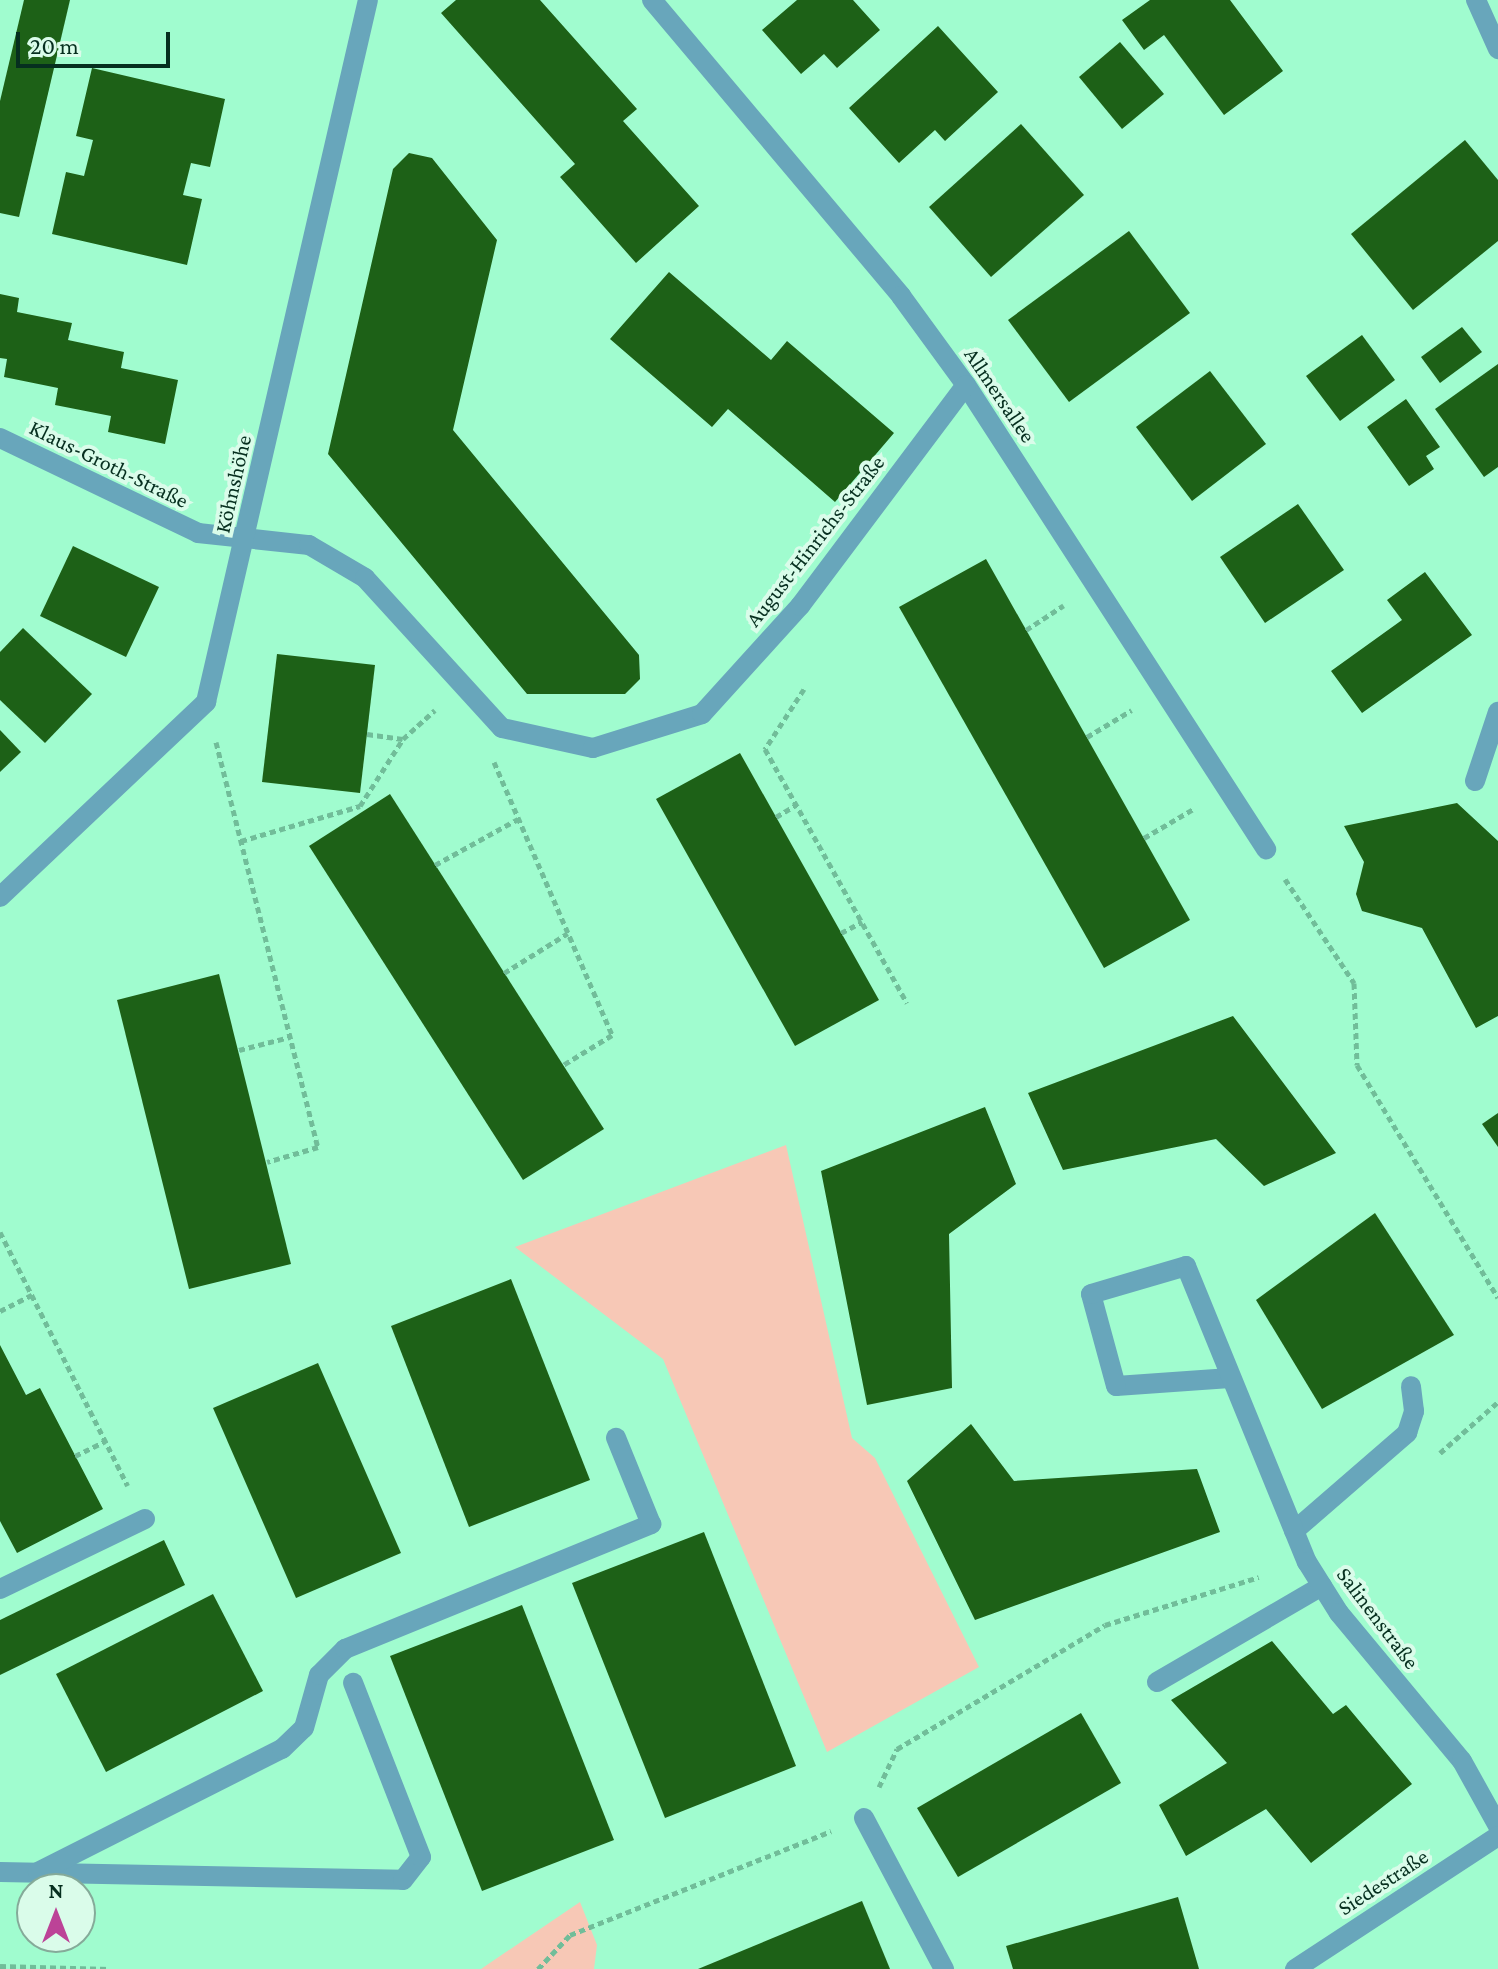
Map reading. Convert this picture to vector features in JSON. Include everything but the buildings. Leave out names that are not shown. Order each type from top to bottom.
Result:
[{"type":"street","name":"Köhnshöhe","points":[[206,702],[368,0]]},
{"type":"street","name":"Allmersallee","points":[[652,0],[901,296],[966,385],[1266,849]]},
{"type":"street","points":[[1476,0],[1498,49]]},
{"type":"street","name":"August-Hinrichs-Straße","points":[[502,728],[593,748],[702,714],[800,606],[966,385]]},
{"type":"street","name":"Klaus-Groth-Straße","points":[[0,438],[198,533],[246,538]]},
{"type":"street","points":[[246,538],[309,545],[365,578],[502,728]]},
{"type":"street","points":[[0,897],[206,702]]},
{"type":"street","points":[[1475,781],[1498,712]]},
{"type":"street","name":"Salinenstraße","points":[[1230,1378],[1116,1386],[1091,1294],[1186,1266],[1307,1562],[1322,1586],[1462,1761],[1498,1826]]},
{"type":"street","points":[[1294,1531],[1407,1433],[1414,1411],[1411,1386]]},
{"type":"street","points":[[38,1872],[282,1749],[304,1728],[319,1675],[345,1649],[651,1524],[616,1438]]},
{"type":"street","points":[[0,1589],[145,1519]]},
{"type":"street","points":[[1157,1682],[1322,1586]]},
{"type":"street","points":[[0,1872],[403,1880],[421,1857],[353,1683]]},
{"type":"street","points":[[864,1818],[944,1969]]},
{"type":"street","name":"Siedestraße","points":[[1295,1969],[1498,1836]]},
{"type":"path","points":[[1026,630],[1094,584]]},
{"type":"path","points":[[241,841],[360,806],[403,739],[463,685]]},
{"type":"path","points":[[804,689],[765,749],[907,1003]]},
{"type":"path","points":[[1087,737],[1164,691]]},
{"type":"path","points":[[206,702],[318,1147],[267,1162]]},
{"type":"path","points":[[502,728],[494,763],[612,1035],[563,1065]]},
{"type":"path","points":[[367,734],[403,739]]},
{"type":"path","points":[[1144,838],[1227,789]]},
{"type":"path","points":[[776,817],[796,805]]},
{"type":"path","points":[[435,865],[518,819]]},
{"type":"path","points":[[1266,849],[1354,983],[1357,1065],[1498,1298]]},
{"type":"path","points":[[841,933],[862,922]]},
{"type":"path","points":[[504,973],[568,933]]},
{"type":"path","points":[[239,1050],[290,1037]]},
{"type":"path","points":[[0,1232],[145,1519]]},
{"type":"path","points":[[0,1311],[32,1295]]},
{"type":"path","points":[[1428,1463],[1498,1402]]},
{"type":"path","points":[[75,1456],[106,1441]]},
{"type":"path","points":[[538,1969],[570,1935],[864,1818],[897,1749],[1105,1625],[1307,1562]]},
{"type":"path","points":[[0,1966],[110,1969]]},
{"type":"shaded area","points":[[786,1145],[852,1438],[875,1458],[979,1667],[827,1752],[663,1359],[515,1247]]},
{"type":"shaded area","points":[[580,1902],[597,1945],[594,1969],[481,1969]]}]
